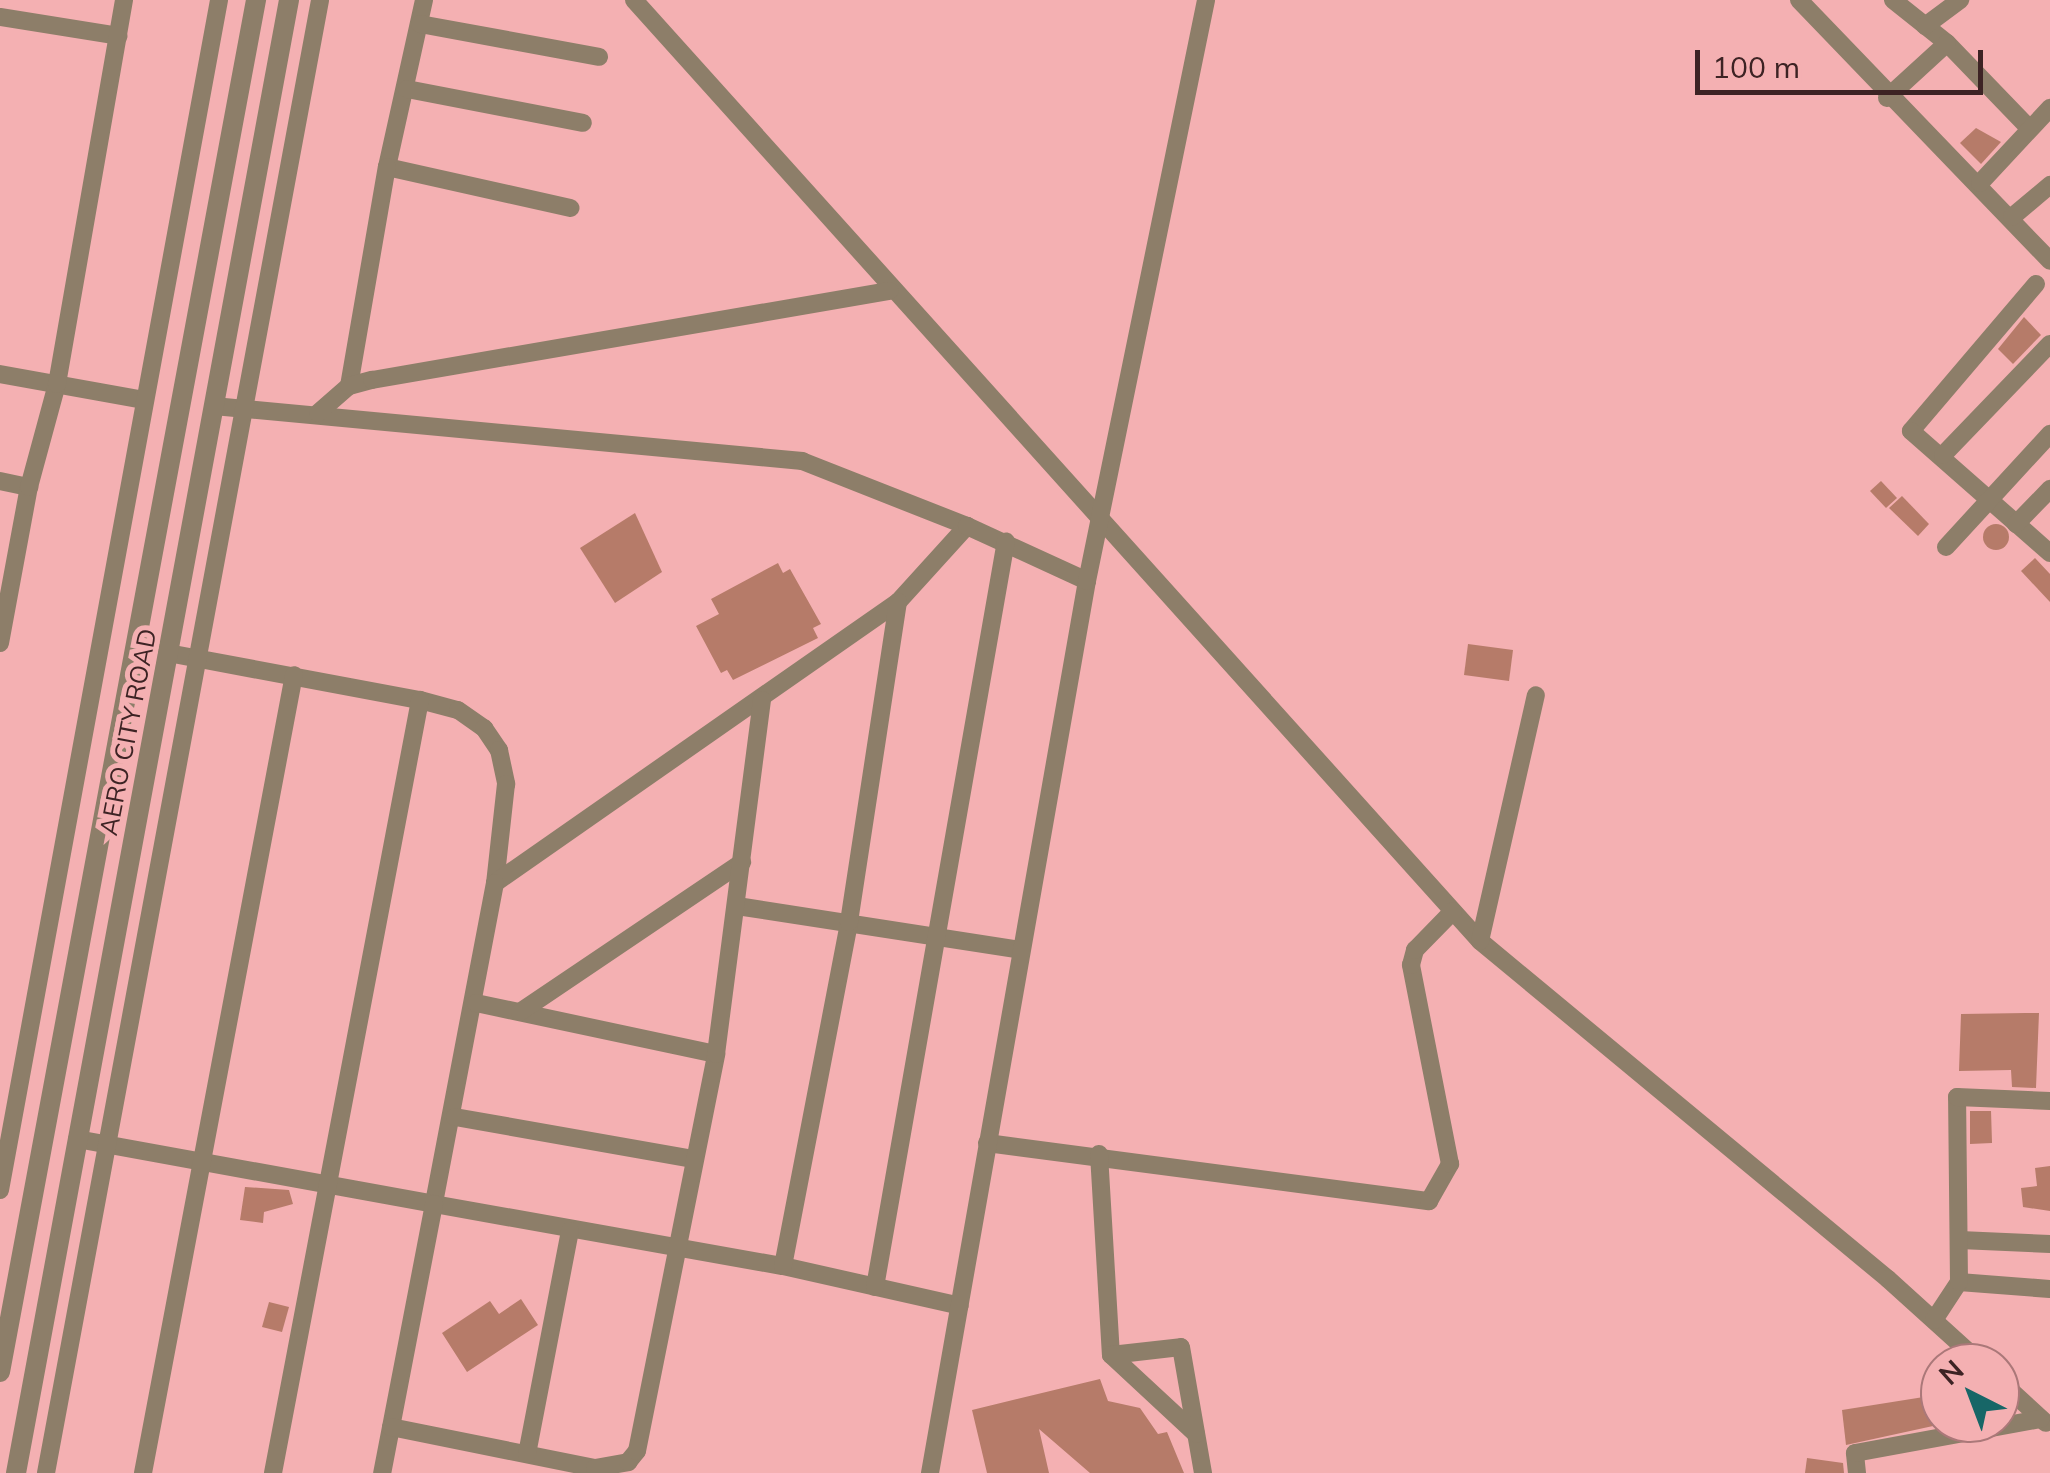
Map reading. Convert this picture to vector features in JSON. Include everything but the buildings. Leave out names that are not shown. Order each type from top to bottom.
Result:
[{"type":"street","points":[[0,643],[28,487],[57,384],[124,0]]},
{"type":"street","points":[[0,1190],[6,1126],[218,0]]},
{"type":"street","name":"AERO CITY ROAD","points":[[0,1372],[256,0]]},
{"type":"street","name":"AERO CITY ROAD","points":[[16,1473],[289,0]]},
{"type":"street","points":[[46,1473],[320,0]]},
{"type":"street","points":[[349,386],[387,167],[424,0]]},
{"type":"street","points":[[634,0],[889,291],[1480,941],[1959,1343]]},
{"type":"street","points":[[930,1473],[1087,581],[1206,0]]},
{"type":"street","points":[[1799,0],[1887,98],[1980,183],[2050,260]]},
{"type":"street","points":[[1892,0],[1947,43],[2029,128]]},
{"type":"street","points":[[1925,26],[1960,0]]},
{"type":"street","points":[[0,17],[118,36]]},
{"type":"street","points":[[420,24],[599,57]]},
{"type":"street","points":[[1887,98],[1947,43]]},
{"type":"street","points":[[407,89],[583,124]]},
{"type":"street","points":[[1980,183],[2050,108]]},
{"type":"street","points":[[387,167],[570,208]]},
{"type":"street","points":[[2012,217],[2050,185]]},
{"type":"street","points":[[2036,284],[1912,431],[1943,456],[1986,501],[2050,552]]},
{"type":"street","points":[[318,413],[349,386],[889,291]]},
{"type":"street","points":[[1943,456],[2050,344]]},
{"type":"street","points":[[0,374],[144,400]]},
{"type":"street","points":[[214,406],[802,460],[1006,541],[1087,581]]},
{"type":"street","points":[[1946,547],[2050,434]]},
{"type":"street","points":[[0,482],[28,487]]},
{"type":"street","points":[[2016,524],[2050,489]]},
{"type":"street","points":[[495,883],[898,602],[967,526]]},
{"type":"street","points":[[875,1287],[932,933],[1006,541]]},
{"type":"street","points":[[782,1266],[849,922],[898,602]]},
{"type":"street","points":[[168,652],[458,710],[484,728],[500,750],[506,784],[476,1003],[382,1473]]},
{"type":"street","points":[[143,1473],[294,675]]},
{"type":"street","points":[[1480,941],[1536,695]]},
{"type":"street","points":[[272,1473],[420,700]]},
{"type":"street","points":[[391,1428],[613,1467],[638,1450],[673,1251],[716,1054],[762,700]]},
{"type":"street","points":[[520,1012],[742,862]]},
{"type":"street","points":[[737,906],[932,933],[1022,950]]},
{"type":"street","points":[[988,1144],[1099,1154],[1429,1200],[1450,1164],[1411,965],[1414,950],[1453,912]]},
{"type":"street","points":[[476,1003],[716,1054]]},
{"type":"street","points":[[1934,1320],[1960,1282],[1957,1097],[2050,1101]]},
{"type":"street","points":[[455,1116],[692,1160]]},
{"type":"street","points":[[6,1126],[43,1131]]},
{"type":"street","points":[[77,1138],[673,1251],[782,1266],[960,1306]]},
{"type":"street","points":[[1099,1154],[1110,1355],[1196,1434]]},
{"type":"street","points":[[527,1454],[570,1231]]},
{"type":"street","points":[[1960,1240],[2050,1244]]},
{"type":"street","points":[[1960,1282],[2050,1288]]},
{"type":"street","points":[[1110,1355],[1181,1347],[1203,1473]]},
{"type":"street","points":[[2020,1399],[2046,1423]]},
{"type":"street","points":[[1857,1473],[1855,1453],[2046,1423]]}]
